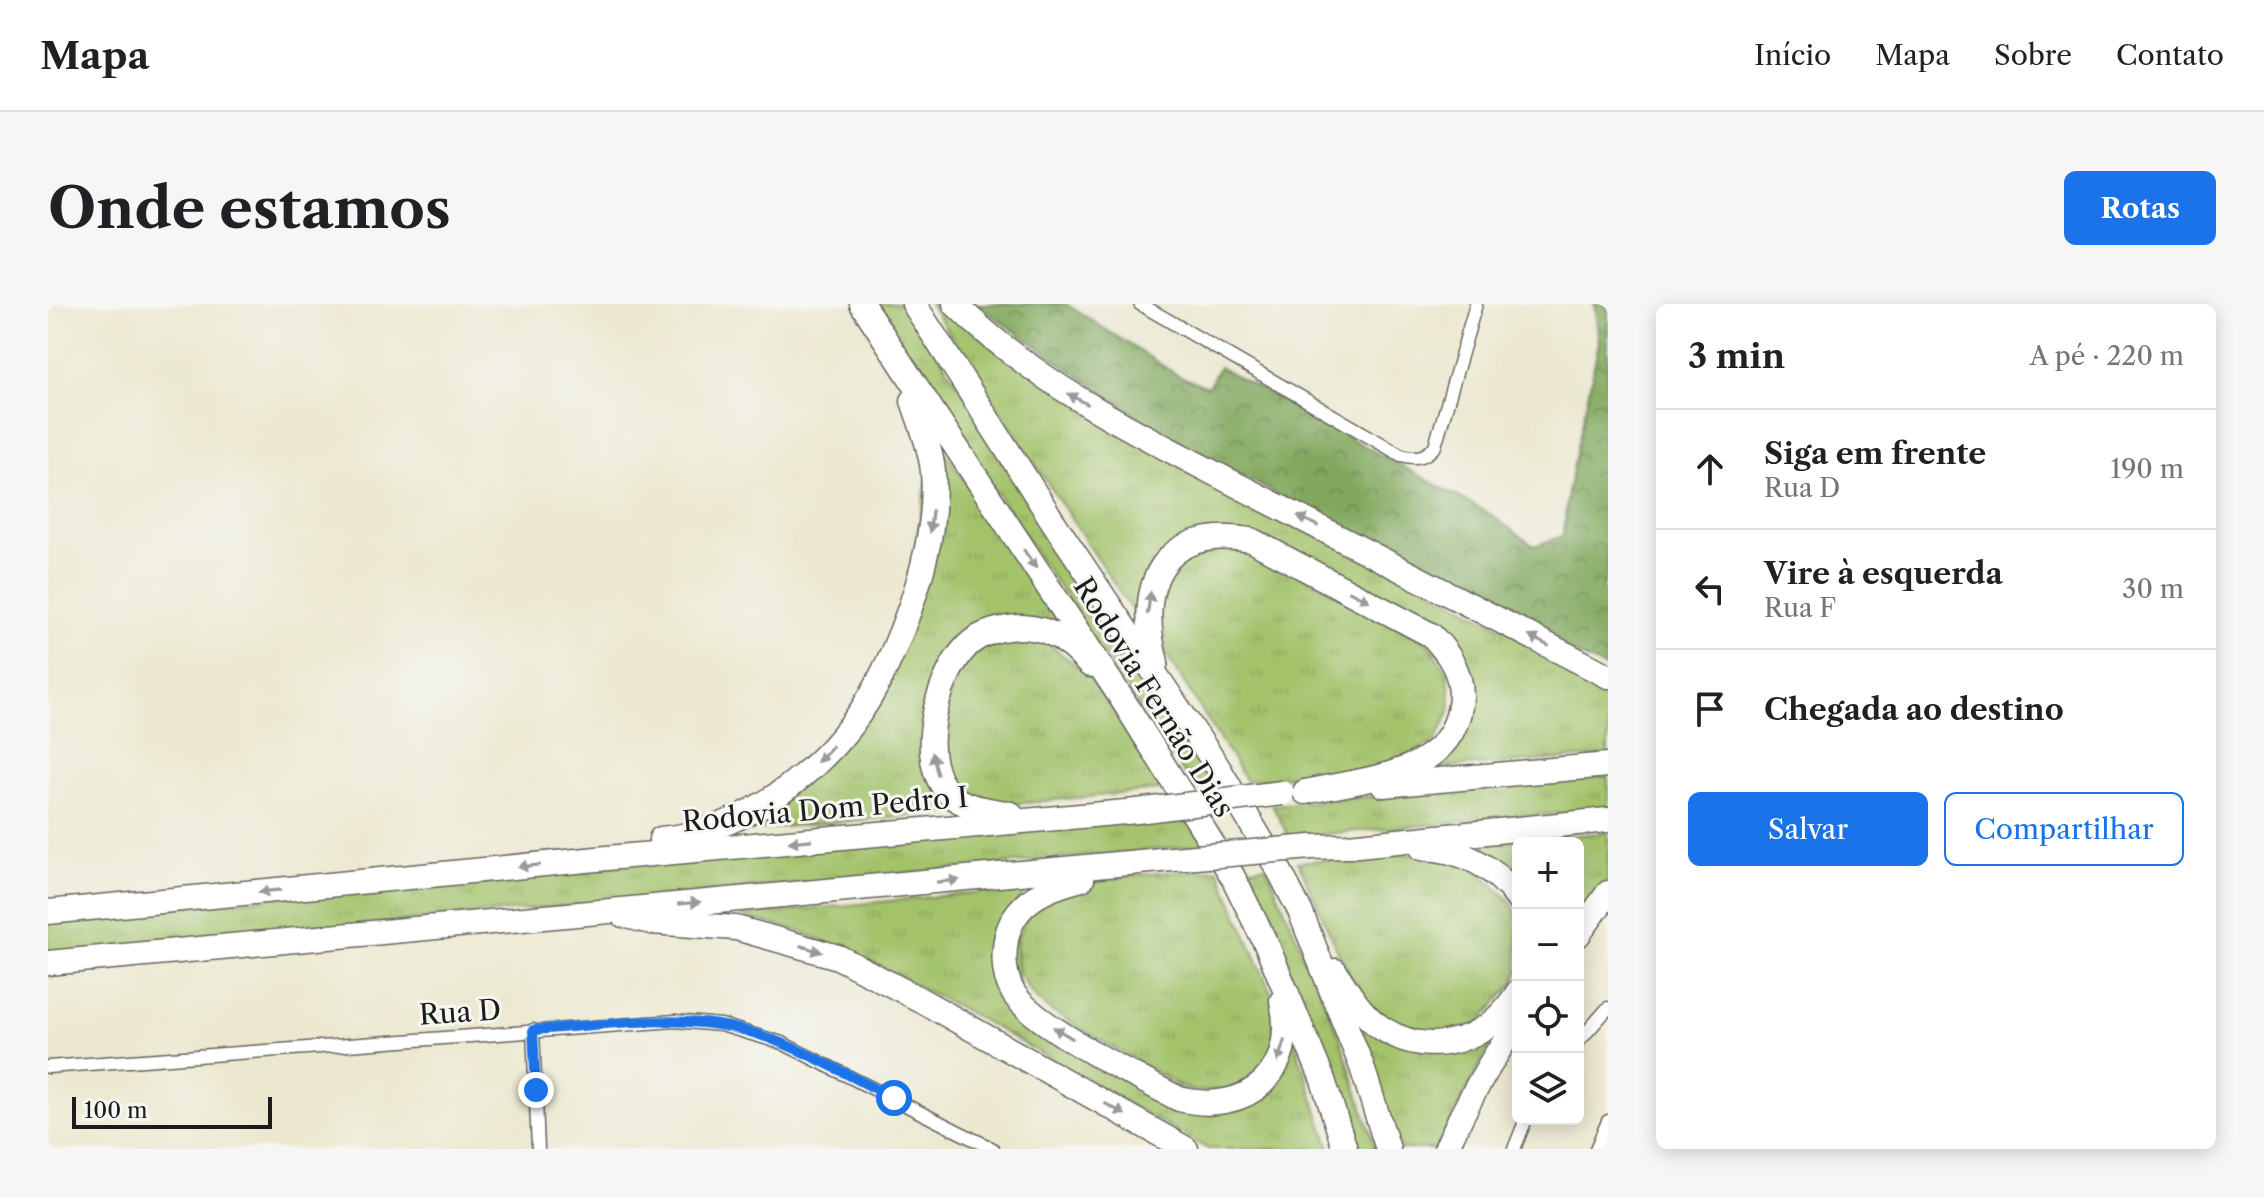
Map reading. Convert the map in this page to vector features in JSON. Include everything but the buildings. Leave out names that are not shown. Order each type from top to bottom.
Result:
[{"type":"highway","name":"Rodovia Fernão Dias","points":[[862,304],[1124,702],[1233,877],[1268,948],[1323,1080],[1345,1149]]},
{"type":"highway","name":"Rodovia Fernão Dias","points":[[914,304],[1054,523],[1161,679],[1280,872],[1300,911],[1362,1067],[1388,1149]]},
{"type":"highway","points":[[955,304],[1004,348],[1053,384],[1174,452],[1608,676]]},
{"type":"highway","points":[[607,858],[650,839],[696,833],[758,806],[814,766],[859,714],[879,682],[916,589],[932,522],[933,471],[928,443],[893,354]]},
{"type":"highway","points":[[1161,679],[1147,623],[1151,590],[1165,563],[1195,541],[1209,537],[1251,540],[1431,635],[1445,649],[1456,667],[1460,684],[1459,715],[1436,754],[1403,770],[1294,793]]},
{"type":"highway","points":[[1045,819],[970,806],[953,797],[942,784],[934,767],[932,726],[952,666],[968,645],[988,632],[1012,627],[1037,628],[1058,637],[1093,667],[1124,702]]},
{"type":"highway","name":"Rodovia Dom Pedro I","points":[[48,912],[1608,765]]},
{"type":"highway","points":[[1348,846],[1608,820]]},
{"type":"highway","points":[[48,963],[1311,847],[1434,848],[1457,852],[1496,873],[1512,892]]},
{"type":"highway","points":[[1152,861],[1045,890],[1027,902],[1015,916],[1004,952],[1006,972],[1013,992],[1042,1021],[1179,1099],[1218,1103],[1238,1099],[1270,1075],[1281,1058],[1285,1039],[1283,1006],[1268,948]]},
{"type":"highway","points":[[1584,927],[1608,893]]},
{"type":"highway","points":[[611,909],[629,918],[651,922],[736,928],[838,957],[1186,1149]]},
{"type":"highway","points":[[1300,911],[1367,1017],[1398,1037],[1416,1043],[1437,1044],[1473,1036],[1504,1012],[1512,1001]]},
{"type":"highway","points":[[1446,1149],[1490,1061],[1512,1030]]},
{"type":"street","points":[[1140,304],[1401,455],[1421,457],[1435,446],[1476,304]]},
{"type":"street","points":[[1584,1035],[1608,1008]]},
{"type":"street","name":"Rua D","points":[[48,1067],[675,1021],[721,1025],[782,1043],[975,1144],[993,1149]]},
{"type":"street","points":[[533,1030],[538,1149]]},
{"type":"street","points":[[1596,1149],[1608,1121]]},
{"type":"street","points":[[1514,1149],[1524,1125]]},
{"type":"green space","points":[[874,304],[905,304],[1221,785],[1193,787]]},
{"type":"green space","points":[[930,304],[942,304],[999,352],[1608,686],[1608,756],[1433,768],[1452,747],[1465,671],[1261,537],[1152,563],[1141,583],[1134,614]]},
{"type":"green space","points":[[976,304],[1066,304],[1179,376],[1208,387],[1219,367],[1490,514],[1534,546],[1563,536],[1568,492],[1599,342],[1594,304],[1608,304],[1608,566],[1603,590],[1608,594],[1608,669],[1542,639],[1149,425]]},
{"type":"green space","points":[[934,435],[1067,633],[988,624],[923,719],[959,811],[715,833],[780,801],[898,655]]},
{"type":"green space","points":[[1246,546],[1425,641],[1448,672],[1451,708],[1435,742],[1378,768],[1246,781],[1160,644],[1160,586],[1190,550]]},
{"type":"green space","points":[[1036,634],[1088,675],[1169,789],[1013,804],[972,799],[946,779],[938,722],[958,672],[983,645]]},
{"type":"green space","points":[[1608,776],[1608,809],[1289,837],[1272,805]]},
{"type":"green space","points":[[1187,812],[1204,845],[48,955],[48,919]]},
{"type":"green space","points":[[1608,832],[1608,879],[1584,912],[1584,837],[1555,837]]},
{"type":"green space","points":[[1512,841],[1512,884],[1469,845]]},
{"type":"green space","points":[[1433,855],[1476,869],[1512,904],[1512,985],[1474,1028],[1433,1036],[1396,1026],[1366,1002],[1343,963],[1298,862]]},
{"type":"green space","points":[[1266,866],[1339,1035],[1376,1149],[1350,1149],[1241,869]]},
{"type":"green space","points":[[1218,869],[1272,995],[1275,1049],[1259,1073],[1230,1089],[1195,1092],[1051,1011],[1026,985],[1019,970],[1016,951],[1022,925],[1040,905],[1065,891],[1096,882],[1129,876]]},
{"type":"green space","points":[[1030,887],[1013,907],[1020,1014],[1224,1110],[1293,1037],[1330,1149],[1208,1149],[973,1015],[866,959],[799,931],[740,916]]},
{"type":"green space","points":[[1358,1023],[1388,1039],[1502,1023],[1436,1149],[1399,1149]]},
{"type":"route","points":[[536,1090],[533,1030],[675,1021],[721,1025],[782,1043],[894,1098]]}]
